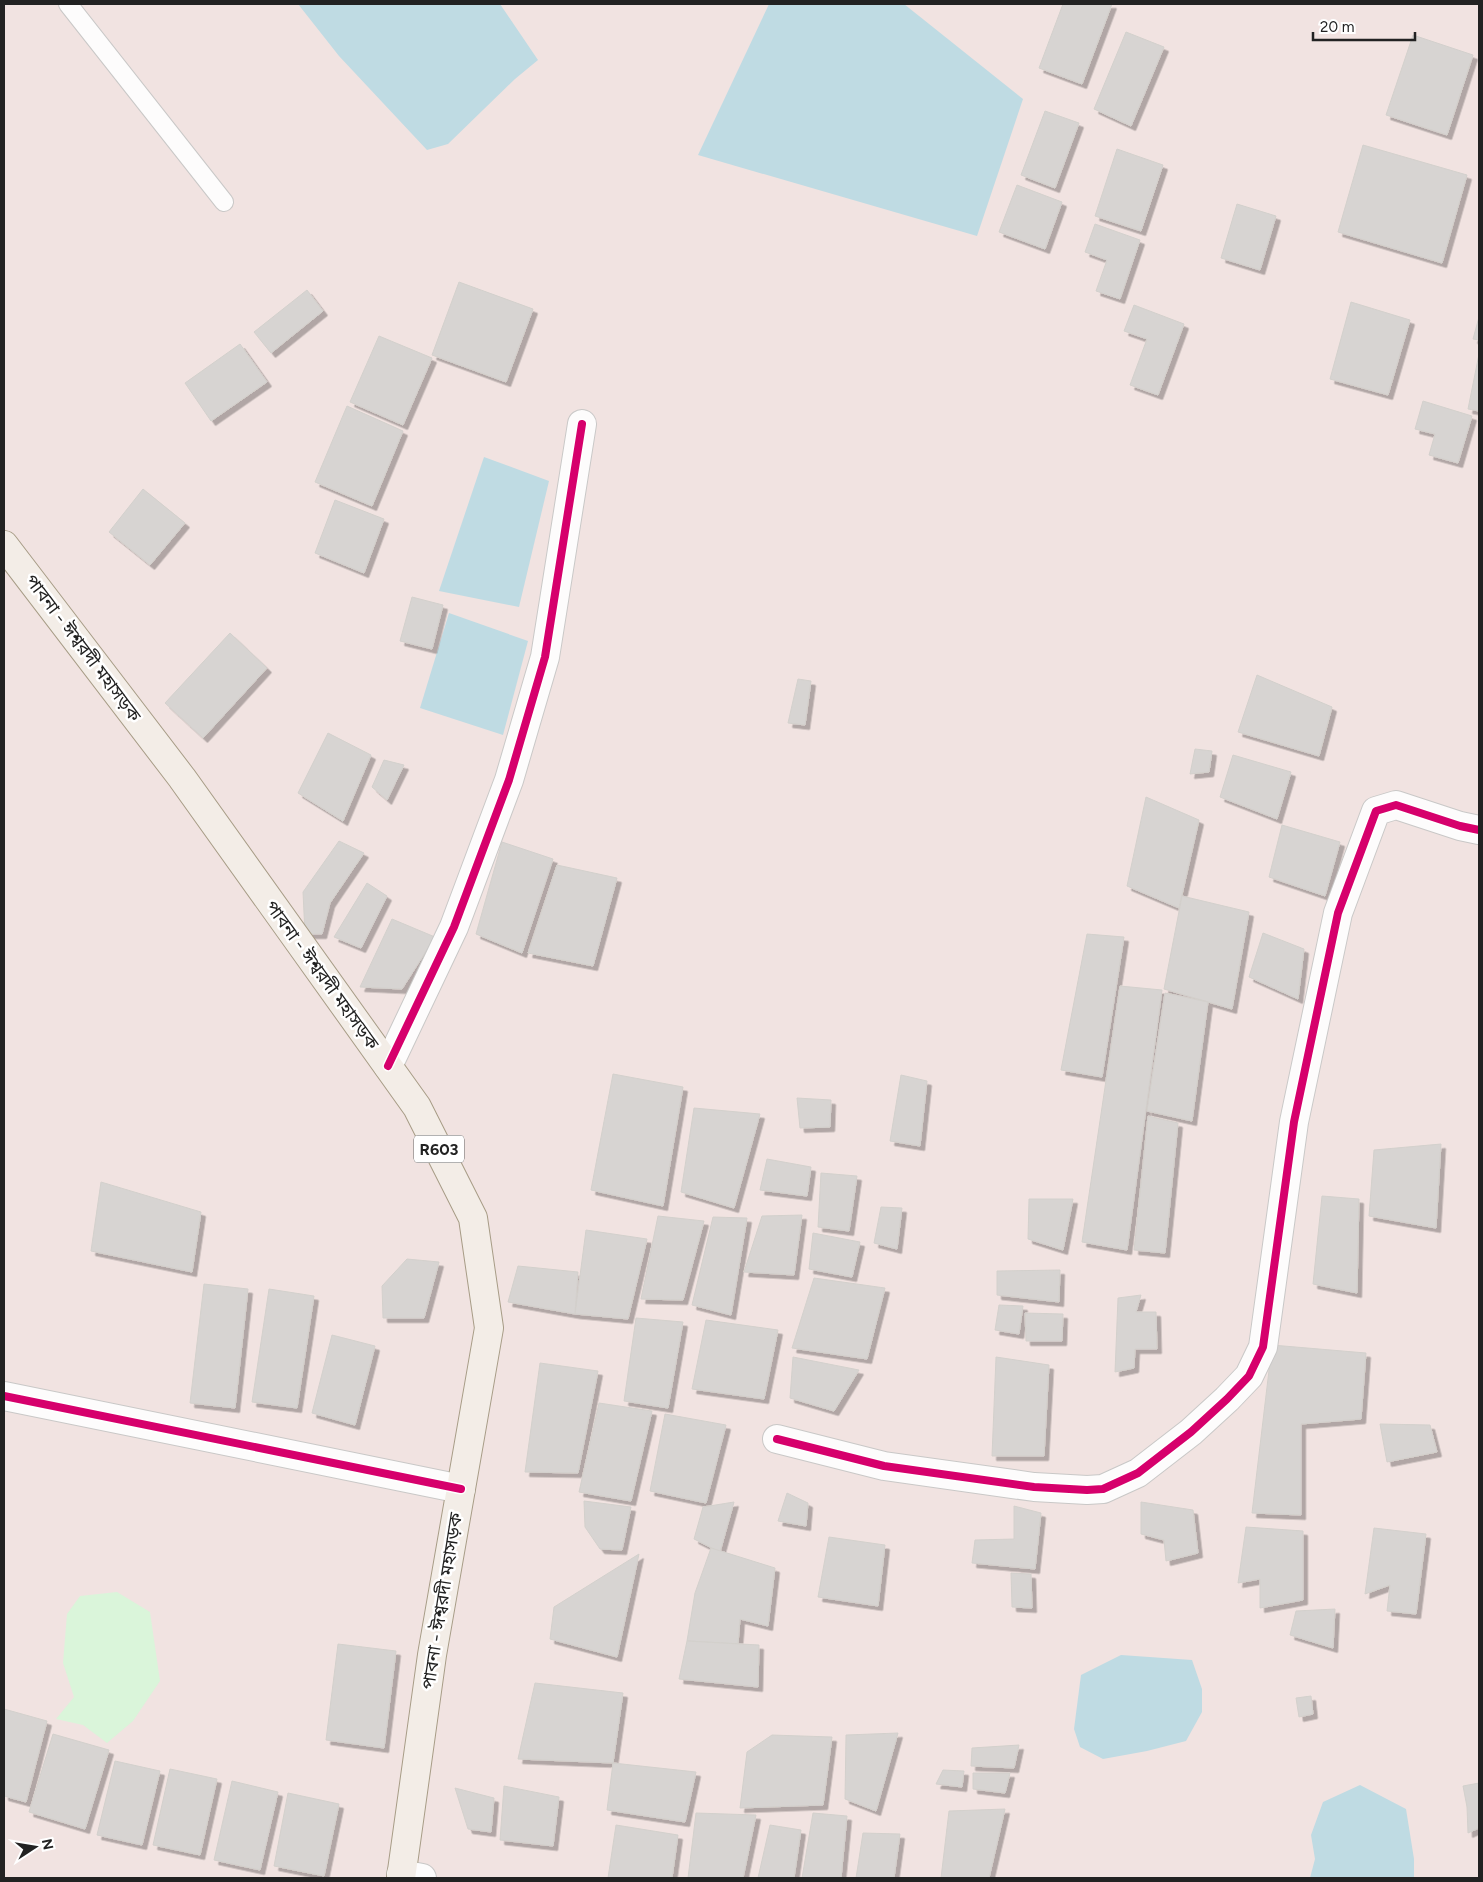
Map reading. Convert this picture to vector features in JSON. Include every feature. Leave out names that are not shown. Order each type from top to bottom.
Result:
[{"type":"main road","name":"পাবনা - ঈশ্বরদী মহাসড়ক","points":[[4,545],[182,778],[417,1107],[473,1218],[489,1328],[432,1655],[408,1877]]},
{"type":"street","points":[[388,1066],[454,927],[509,780],[545,657],[582,424]]},
{"type":"street","points":[[777,1439],[884,1466],[1034,1487],[1087,1490],[1103,1489],[1138,1473],[1191,1432],[1249,1376],[1263,1347],[1294,1122],[1338,913],[1376,810],[1396,805],[1460,826],[1479,830]]},
{"type":"street","points":[[4,1396],[461,1490]]},
{"type":"lane","points":[[68,4],[224,202]]},
{"type":"shaded area","points":[[4,4],[1479,4],[1479,1878],[4,1878]]},
{"type":"green space","points":[[117,1592],[150,1612],[160,1681],[133,1721],[107,1743],[83,1725],[56,1719],[74,1697],[63,1663],[67,1614],[80,1596]]},
{"type":"water","points":[[298,4],[500,4],[538,60],[515,79],[448,144],[427,150],[339,56]]},
{"type":"water","points":[[769,4],[904,4],[1023,99],[977,236],[698,155]]},
{"type":"water","points":[[484,457],[549,481],[519,607],[439,591]]},
{"type":"water","points":[[449,613],[528,641],[503,735],[420,708]]},
{"type":"water","points":[[1121,1655],[1192,1660],[1202,1689],[1202,1712],[1186,1741],[1147,1751],[1103,1759],[1080,1747],[1074,1729],[1081,1675]]},
{"type":"water","points":[[1360,1785],[1406,1809],[1414,1859],[1414,1878],[1310,1878],[1315,1859],[1311,1835],[1323,1802]]},
{"type":"building","points":[[1063,4],[1112,4],[1082,84],[1039,68]]},
{"type":"building","points":[[1126,32],[1164,47],[1131,126],[1094,109]]},
{"type":"building","points":[[1413,35],[1473,55],[1447,135],[1386,115]]},
{"type":"building","points":[[1045,111],[1079,123],[1055,188],[1021,175]]},
{"type":"building","points":[[1363,145],[1467,175],[1442,263],[1338,232]]},
{"type":"building","points":[[1117,149],[1163,165],[1141,231],[1095,216]]},
{"type":"building","points":[[1017,185],[1062,202],[1045,249],[999,232]]},
{"type":"building","points":[[1237,204],[1276,216],[1260,270],[1221,258]]},
{"type":"building","points":[[1095,224],[1140,240],[1120,299],[1096,291],[1107,260],[1085,252]]},
{"type":"building","points":[[459,282],[533,309],[506,382],[432,355]]},
{"type":"building","points":[[307,290],[323,311],[271,353],[254,332]]},
{"type":"building","points":[[1351,302],[1410,320],[1388,395],[1330,379]]},
{"type":"building","points":[[1134,305],[1184,324],[1158,395],[1130,385],[1147,339],[1124,331]]},
{"type":"building","points":[[1479,317],[1479,340],[1473,339]]},
{"type":"building","points":[[379,336],[432,358],[403,425],[350,402]]},
{"type":"building","points":[[240,344],[267,382],[211,421],[185,383]]},
{"type":"building","points":[[1479,354],[1479,411],[1468,409]]},
{"type":"building","points":[[1423,401],[1472,416],[1458,463],[1429,455],[1435,434],[1415,429]]},
{"type":"building","points":[[347,406],[403,431],[372,506],[315,482]]},
{"type":"building","points":[[143,489],[185,523],[150,565],[109,532]]},
{"type":"building","points":[[335,500],[384,519],[364,573],[315,553]]},
{"type":"building","points":[[412,597],[443,605],[432,649],[400,641]]},
{"type":"building","points":[[230,633],[267,668],[203,738],[165,703]]},
{"type":"building","points":[[1257,675],[1332,707],[1319,756],[1238,732]]},
{"type":"building","points":[[798,679],[811,681],[805,725],[788,723]]},
{"type":"building","points":[[328,733],[371,755],[343,821],[298,793]]},
{"type":"building","points":[[1195,749],[1212,751],[1209,772],[1190,774]]},
{"type":"building","points":[[1233,755],[1291,772],[1277,819],[1220,797]]},
{"type":"building","points":[[384,760],[404,765],[387,800],[372,787]]},
{"type":"building","points":[[1146,797],[1199,820],[1179,908],[1127,886]]},
{"type":"building","points":[[1282,825],[1340,842],[1325,896],[1269,877]]},
{"type":"building","points":[[339,841],[364,853],[330,903],[322,934],[305,934],[303,892]]},
{"type":"building","points":[[502,842],[553,859],[522,953],[476,934]]},
{"type":"building","points":[[557,865],[617,878],[593,966],[528,953]]},
{"type":"building","points":[[367,883],[387,896],[361,948],[334,937]]},
{"type":"building","points":[[1182,896],[1249,912],[1232,1009],[1164,989]]},
{"type":"building","points":[[392,919],[435,937],[402,989],[360,987]]},
{"type":"building","points":[[1263,933],[1304,949],[1298,999],[1249,977]]},
{"type":"building","points":[[1087,934],[1124,937],[1102,1077],[1061,1070]]},
{"type":"building","points":[[1120,986],[1162,990],[1127,1250],[1082,1242]]},
{"type":"building","points":[[1165,993],[1208,1002],[1192,1121],[1147,1111]]},
{"type":"building","points":[[613,1074],[683,1087],[663,1206],[591,1190]]},
{"type":"building","points":[[901,1075],[927,1081],[920,1146],[890,1141]]},
{"type":"building","points":[[797,1098],[831,1100],[830,1127],[800,1128]]},
{"type":"building","points":[[694,1108],[760,1114],[734,1208],[681,1192]]},
{"type":"building","points":[[1148,1116],[1178,1123],[1165,1253],[1134,1250]]},
{"type":"building","points":[[1441,1144],[1436,1228],[1369,1216],[1374,1150]]},
{"type":"building","points":[[767,1159],[811,1167],[807,1196],[760,1190]]},
{"type":"building","points":[[821,1173],[857,1176],[849,1231],[818,1227]]},
{"type":"building","points":[[101,1182],[201,1212],[192,1272],[91,1251]]},
{"type":"building","points":[[1322,1196],[1359,1199],[1357,1293],[1313,1284]]},
{"type":"building","points":[[1029,1199],[1073,1199],[1063,1250],[1028,1239]]},
{"type":"building","points":[[881,1207],[902,1208],[897,1249],[874,1243]]},
{"type":"building","points":[[802,1215],[794,1275],[744,1272],[762,1216]]},
{"type":"building","points":[[658,1216],[704,1221],[683,1300],[641,1299]]},
{"type":"building","points":[[713,1217],[747,1218],[731,1315],[692,1305]]},
{"type":"building","points":[[586,1230],[647,1239],[628,1319],[575,1314]]},
{"type":"building","points":[[813,1233],[860,1242],[852,1277],[809,1269]]},
{"type":"building","points":[[407,1259],[439,1262],[424,1318],[383,1318],[382,1286]]},
{"type":"building","points":[[518,1266],[578,1272],[575,1314],[508,1302]]},
{"type":"building","points":[[1060,1270],[1059,1302],[997,1295],[997,1271]]},
{"type":"building","points":[[814,1278],[885,1288],[867,1359],[792,1348]]},
{"type":"building","points":[[204,1284],[248,1289],[235,1408],[190,1403]]},
{"type":"building","points":[[269,1289],[314,1296],[297,1408],[252,1402]]},
{"type":"building","points":[[1141,1295],[1136,1312],[1156,1312],[1157,1349],[1135,1349],[1134,1368],[1115,1372],[1118,1298]]},
{"type":"building","points":[[999,1305],[1023,1306],[1019,1334],[995,1330]]},
{"type":"building","points":[[1025,1313],[1063,1314],[1062,1341],[1026,1341]]},
{"type":"building","points":[[636,1318],[683,1322],[668,1408],[624,1401]]},
{"type":"building","points":[[706,1320],[778,1330],[764,1399],[692,1389]]},
{"type":"building","points":[[332,1335],[375,1346],[355,1425],[312,1413]]},
{"type":"building","points":[[1272,1345],[1366,1353],[1361,1419],[1301,1424],[1301,1515],[1252,1513]]},
{"type":"building","points":[[793,1357],[859,1370],[834,1411],[790,1398]]},
{"type":"building","points":[[996,1357],[1049,1365],[1044,1456],[992,1456]]},
{"type":"building","points":[[540,1363],[598,1371],[578,1473],[525,1472]]},
{"type":"building","points":[[599,1403],[652,1411],[631,1501],[579,1492]]},
{"type":"building","points":[[665,1414],[726,1425],[706,1503],[650,1491]]},
{"type":"building","points":[[1380,1424],[1430,1425],[1437,1452],[1387,1462]]},
{"type":"building","points":[[787,1493],[808,1503],[806,1526],[778,1521]]},
{"type":"building","points":[[584,1501],[631,1507],[622,1550],[600,1549],[585,1527]]},
{"type":"building","points":[[734,1502],[720,1552],[694,1539],[703,1507]]},
{"type":"building","points":[[1141,1502],[1193,1510],[1198,1553],[1166,1561],[1164,1540],[1141,1534]]},
{"type":"building","points":[[1014,1506],[1041,1513],[1035,1569],[972,1563],[975,1540],[1014,1539]]},
{"type":"building","points":[[1246,1527],[1303,1531],[1303,1600],[1260,1608],[1260,1579],[1238,1583]]},
{"type":"building","points":[[1374,1528],[1426,1534],[1416,1614],[1387,1611],[1390,1585],[1365,1594]]},
{"type":"building","points":[[829,1537],[885,1545],[878,1606],[818,1597]]},
{"type":"building","points":[[711,1548],[775,1568],[768,1626],[740,1619],[738,1644],[687,1641],[695,1593]]},
{"type":"building","points":[[639,1554],[617,1657],[550,1639],[554,1607]]},
{"type":"building","points":[[1011,1573],[1031,1574],[1032,1608],[1012,1607]]},
{"type":"building","points":[[1335,1609],[1333,1648],[1290,1635],[1296,1611]]},
{"type":"building","points":[[687,1641],[759,1645],[758,1687],[679,1679]]},
{"type":"building","points":[[338,1644],[396,1651],[384,1748],[326,1740]]},
{"type":"building","points":[[535,1683],[623,1693],[613,1763],[518,1759]]},
{"type":"building","points":[[1311,1696],[1313,1714],[1299,1717],[1296,1698]]},
{"type":"building","points":[[4,1709],[47,1721],[26,1802],[4,1796]]},
{"type":"building","points":[[898,1733],[876,1811],[845,1799],[846,1735]]},
{"type":"building","points":[[53,1734],[109,1750],[85,1829],[29,1812]]},
{"type":"building","points":[[772,1735],[832,1737],[823,1805],[740,1808],[747,1752]]},
{"type":"building","points":[[1019,1745],[1014,1768],[971,1766],[972,1748]]},
{"type":"building","points":[[115,1761],[160,1771],[142,1845],[97,1835]]},
{"type":"building","points":[[613,1763],[696,1772],[685,1822],[607,1810]]},
{"type":"building","points":[[170,1769],[217,1779],[200,1855],[153,1845]]},
{"type":"building","points":[[943,1770],[964,1771],[962,1787],[936,1784]]},
{"type":"building","points":[[973,1773],[1010,1773],[1005,1793],[973,1789]]},
{"type":"building","points":[[232,1781],[278,1792],[260,1870],[214,1860]]},
{"type":"building","points":[[1479,1783],[1479,1828],[1468,1833],[1467,1807],[1463,1786]]},
{"type":"building","points":[[504,1786],[559,1797],[553,1846],[500,1840]]},
{"type":"building","points":[[455,1788],[494,1798],[491,1832],[468,1829]]},
{"type":"building","points":[[288,1793],[339,1804],[324,1876],[274,1866]]},
{"type":"building","points":[[1005,1809],[989,1878],[941,1878],[949,1811]]},
{"type":"building","points":[[696,1813],[756,1815],[743,1878],[688,1878]]},
{"type":"building","points":[[813,1813],[847,1816],[841,1878],[802,1878]]},
{"type":"building","points":[[616,1825],[678,1835],[672,1878],[608,1878]]},
{"type":"building","points":[[770,1825],[801,1830],[794,1878],[758,1878]]},
{"type":"building","points":[[863,1833],[900,1834],[894,1878],[856,1878]]},
{"type":"cycle path","points":[[388,1066],[454,927],[509,780],[545,657],[582,424]]},
{"type":"cycle path","points":[[777,1439],[884,1466],[1034,1487],[1087,1490],[1103,1489],[1138,1473],[1191,1432],[1249,1376],[1263,1347],[1294,1122],[1338,913],[1376,811],[1396,805],[1460,826],[1479,830]]},
{"type":"cycle path","points":[[4,1396],[461,1489]]}]
